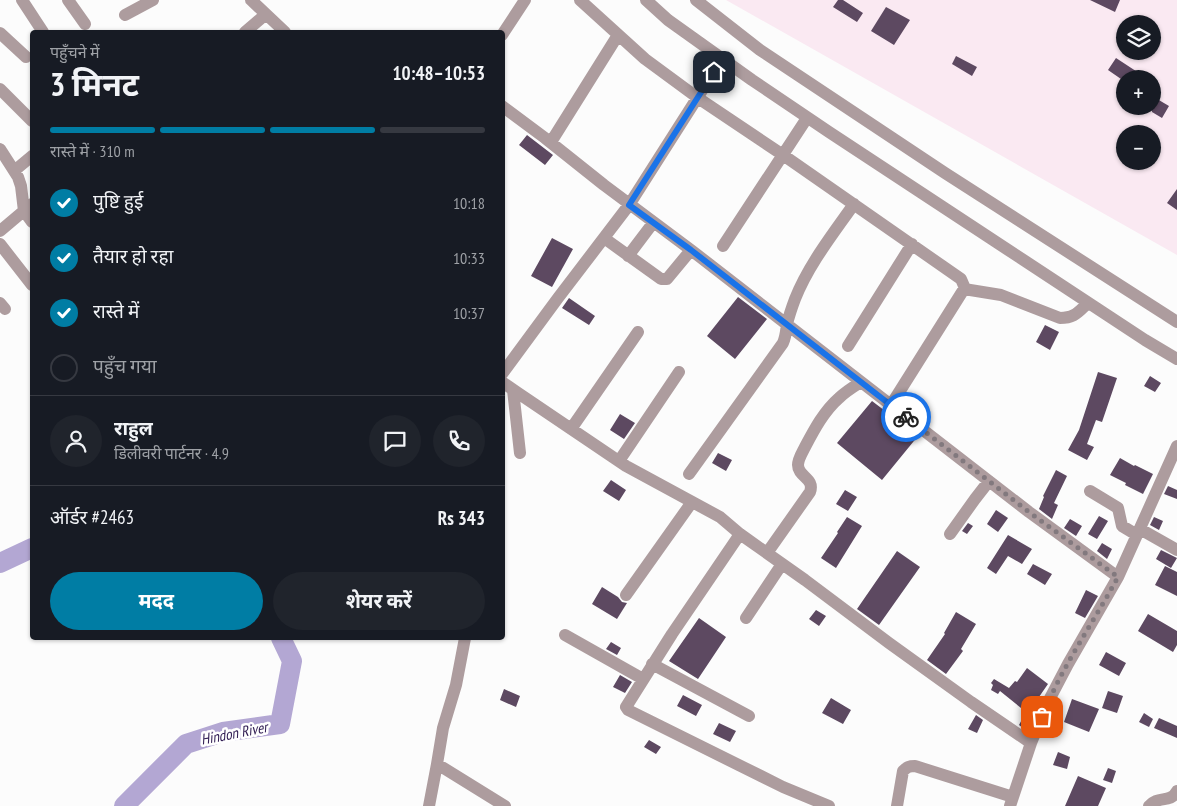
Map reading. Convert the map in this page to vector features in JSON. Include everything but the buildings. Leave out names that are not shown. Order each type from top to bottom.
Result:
[{"type":"street","points":[[22,0],[42,30]]},
{"type":"street","points":[[68,0],[85,24]]},
{"type":"street","points":[[126,15],[152,0]]},
{"type":"street","points":[[251,0],[283,30]]},
{"type":"street","points":[[505,30],[525,0]]},
{"type":"street","points":[[580,0],[645,59],[698,98],[961,279],[964,289],[891,405]]},
{"type":"street","points":[[646,0],[668,20],[807,118],[1088,303],[1177,359]]},
{"type":"street","points":[[696,0],[760,50],[1177,322]]},
{"type":"street","points":[[247,30],[265,15]]},
{"type":"street","points":[[0,33],[26,57]]},
{"type":"street","points":[[551,142],[618,35]]},
{"type":"street","points":[[505,370],[629,205],[722,59]]},
{"type":"street","points":[[0,89],[30,119]]},
{"type":"street","points":[[505,108],[1036,517],[1118,577]]},
{"type":"street","points":[[723,246],[807,118]]},
{"type":"street","points":[[0,149],[14,171],[28,207],[2,226]]},
{"type":"street","points":[[14,171],[30,158]]},
{"type":"street","points":[[688,474],[783,343],[794,300],[805,277],[854,204]]},
{"type":"street","points":[[628,256],[653,223]]},
{"type":"street","points":[[604,238],[661,279],[667,279],[691,250]]},
{"type":"street","points":[[0,244],[30,282]]},
{"type":"street","points":[[848,346],[912,244]]},
{"type":"street","points":[[964,289],[1001,295],[1060,318],[1070,318],[1088,303]]},
{"type":"street","points":[[572,429],[638,332]]},
{"type":"street","points":[[619,461],[679,372]]},
{"type":"street","points":[[767,553],[810,492],[811,484],[799,470],[798,464],[814,430],[837,399],[860,382]]},
{"type":"street","points":[[508,386],[619,461],[720,517],[740,534],[956,692],[1031,743]]},
{"type":"street","points":[[508,386],[520,453]]},
{"type":"street","points":[[897,806],[903,771],[910,766],[915,766],[1012,801],[1031,743],[1047,704],[1118,577],[1177,446]]},
{"type":"street","points":[[950,534],[989,481]]},
{"type":"street","points":[[1090,491],[1118,508],[1122,526],[1177,550]]},
{"type":"street","points":[[626,595],[692,502]]},
{"type":"street","points":[[740,534],[652,664],[626,707],[628,710],[783,787],[830,806]]},
{"type":"street","points":[[746,618],[782,564]]},
{"type":"street","points":[[565,635],[643,679]]},
{"type":"street","points":[[428,806],[442,728],[456,685],[465,640]]},
{"type":"street","points":[[652,664],[749,716]]},
{"type":"street","points":[[437,764],[505,806]]},
{"type":"street","points":[[1150,806],[1153,801],[1175,796],[1177,791]]},
{"type":"shaded area","points":[[726,0],[1177,0],[1177,255]]},
{"type":"waterway","name":"Hindon River","points":[[0,563],[30,549]]},
{"type":"waterway","name":"Hindon River","points":[[124,806],[186,744],[223,732],[280,724],[292,661],[282,640]]},
{"type":"way so far","points":[[906,417],[1029,512],[1118,577],[1068,664],[1042,717]]},
{"type":"route","points":[[714,72],[629,205],[691,250],[906,417]]}]
